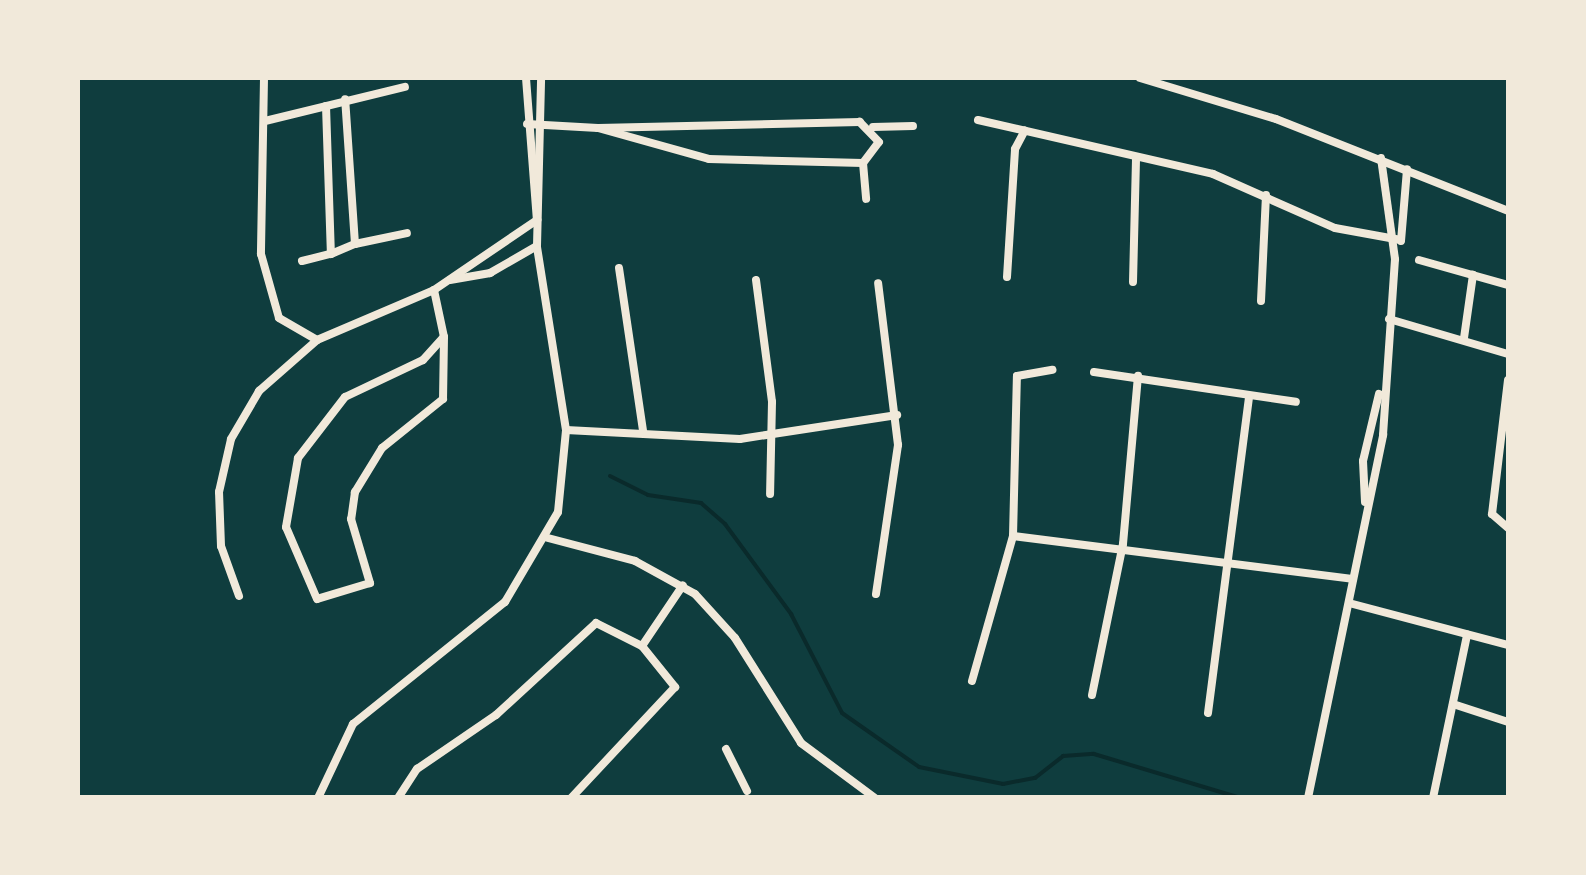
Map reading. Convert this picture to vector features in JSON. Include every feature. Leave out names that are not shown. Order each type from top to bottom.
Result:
[{"type":"street","points":[[264,78],[265,270],[279,318],[317,340]]},
{"type":"street","points":[[318,798],[353,724],[486,622],[548,538],[563,490],[566,430],[537,246],[526,78]]},
{"type":"street","points":[[536,220],[543,124],[541,78]]},
{"type":"street","points":[[1140,78],[1381,158],[1508,211]]},
{"type":"street","points":[[265,121],[405,87]]},
{"type":"street","points":[[345,99],[355,244]]},
{"type":"street","points":[[326,106],[331,254]]},
{"type":"street","points":[[978,120],[1136,157],[1266,195],[1335,228],[1398,239]]},
{"type":"street","points":[[527,124],[598,128],[913,126]]},
{"type":"street","points":[[866,199],[863,163],[878,146],[871,127]]},
{"type":"street","points":[[598,128],[709,159],[863,163]]},
{"type":"street","points":[[1007,278],[1015,149],[1025,130]]},
{"type":"street","points":[[1133,282],[1136,157]]},
{"type":"street","points":[[1381,158],[1398,239]]},
{"type":"street","points":[[1366,504],[1363,461],[1381,390],[1408,169]]},
{"type":"street","points":[[1262,301],[1266,195]]},
{"type":"street","points":[[239,596],[219,528],[226,456],[259,391],[317,340],[434,290],[536,220]]},
{"type":"street","points":[[302,261],[407,233]]},
{"type":"street","points":[[449,280],[490,273],[537,246]]},
{"type":"street","points":[[1420,260],[1508,285]]},
{"type":"street","points":[[619,268],[643,431]]},
{"type":"street","points":[[1464,338],[1473,275]]},
{"type":"street","points":[[756,280],[772,432],[770,494]]},
{"type":"street","points":[[876,594],[898,416],[878,283]]},
{"type":"street","points":[[434,290],[444,337],[444,399],[382,448],[355,492],[351,519],[370,583],[317,598],[286,527],[298,458],[345,397],[423,360],[444,337]]},
{"type":"street","points":[[1389,319],[1508,354]]},
{"type":"street","points":[[972,681],[1014,536],[1017,376],[1052,370]]},
{"type":"street","points":[[1094,372],[1296,402]]},
{"type":"street","points":[[1092,696],[1123,544],[1138,376]]},
{"type":"street","points":[[1508,380],[1492,514],[1508,528]]},
{"type":"street","points":[[1308,798],[1383,435],[1381,390]]},
{"type":"street","points":[[1208,713],[1234,561],[1249,397]]},
{"type":"street","points":[[566,430],[643,431],[710,440],[898,416]]},
{"type":"street","points":[[1014,536],[1123,544],[1352,579]]},
{"type":"street","points":[[548,538],[636,561],[683,586],[735,638],[801,743],[875,798]]},
{"type":"street","points":[[642,646],[683,586]]},
{"type":"street","points":[[1349,603],[1508,645]]},
{"type":"street","points":[[398,798],[417,769],[496,715],[589,624],[642,646],[676,687],[571,798]]},
{"type":"street","points":[[1433,798],[1466,635]]},
{"type":"street","points":[[1453,704],[1508,722]]},
{"type":"street","points":[[726,749],[748,791],[759,798]]},
{"type":"street","points":[[736,798],[748,791]]},
{"type":"waterway","points":[[610,476],[648,495],[701,503],[725,524],[791,614],[842,713],[919,767],[1003,784],[1035,778],[1063,756],[1094,754],[1241,798]]}]
